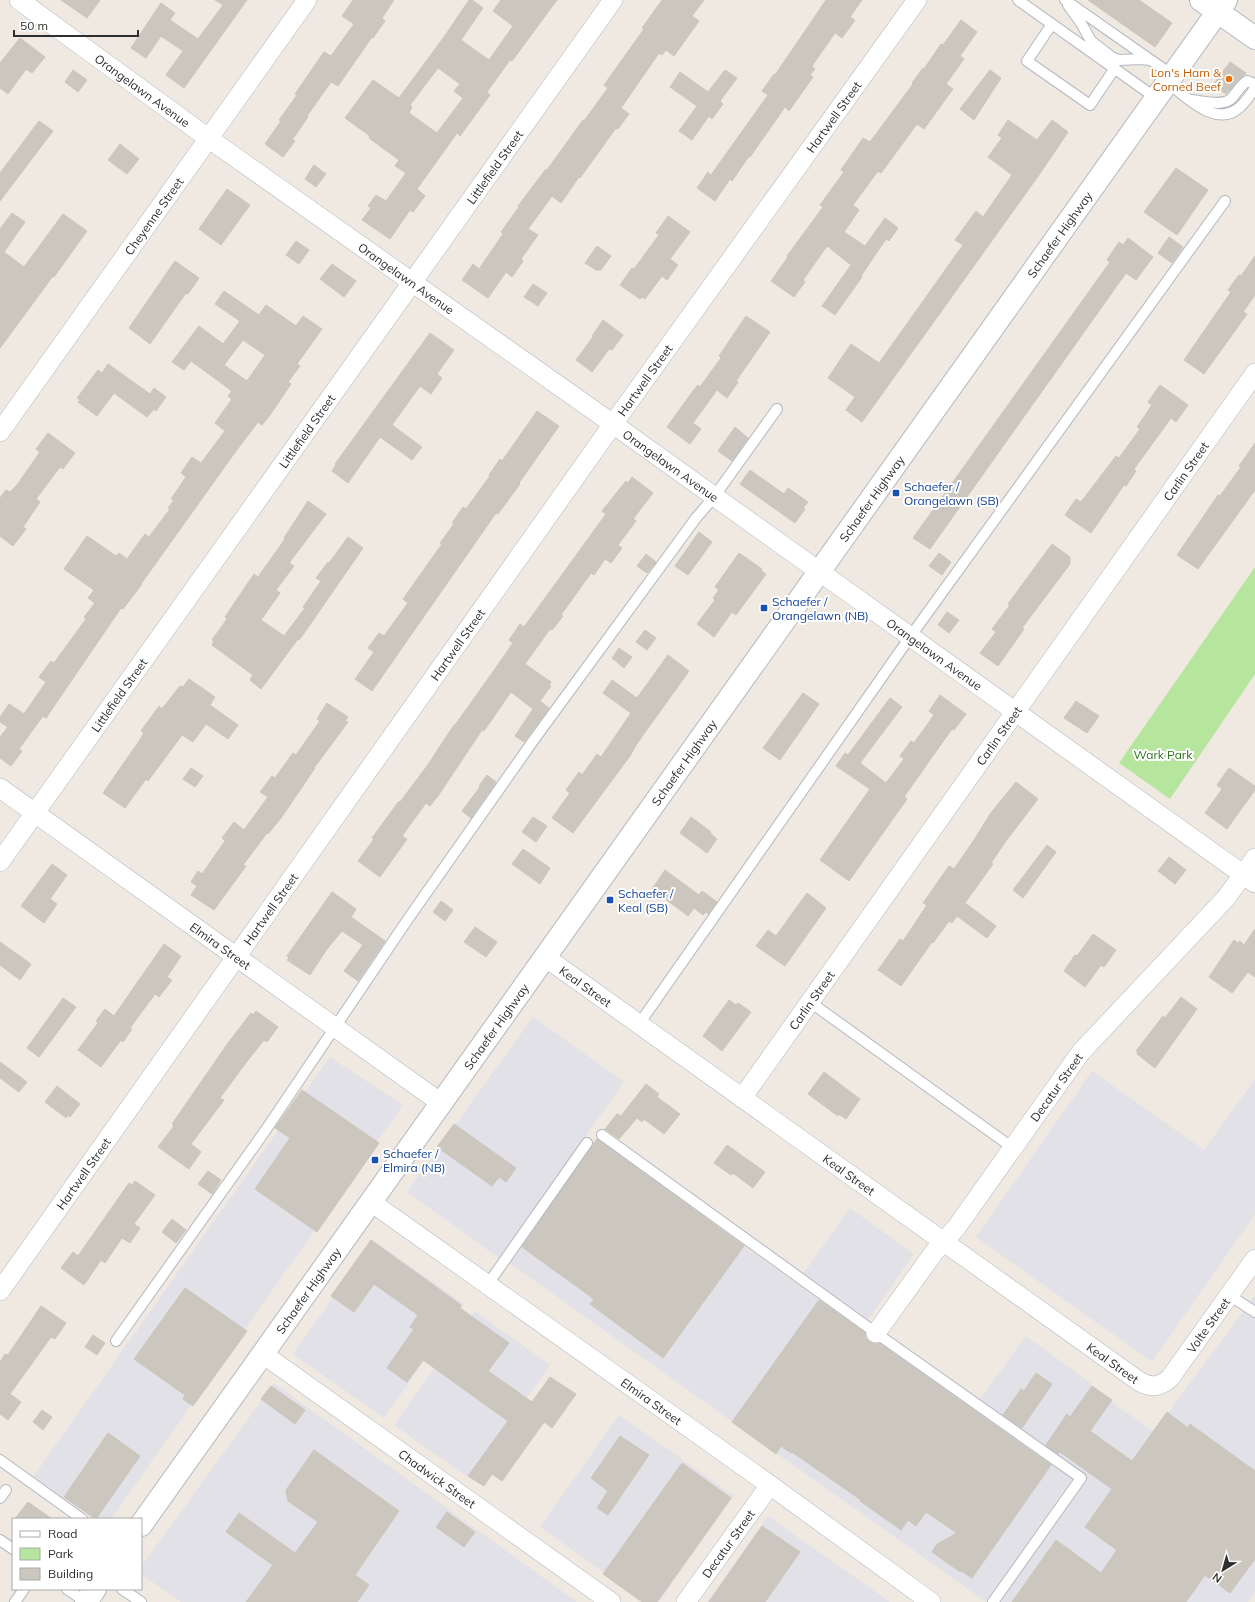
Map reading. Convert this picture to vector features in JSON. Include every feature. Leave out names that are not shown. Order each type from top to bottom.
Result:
[{"type":"main road","points":[[1215,4],[1255,38]]},
{"type":"main road","name":"Schaefer Highway","points":[[142,1524],[1165,85],[1215,4]]},
{"type":"main road","points":[[86,1602],[95,1590]]},
{"type":"street","name":"Orangelawn Avenue","points":[[19,0],[208,138],[613,424],[1249,879]]},
{"type":"street","name":"Cheyenne Street","points":[[0,432],[307,0]]},
{"type":"street","name":"Littlefield Street","points":[[0,862],[613,0]]},
{"type":"street","name":"Hartwell Street","points":[[0,1291],[237,958],[613,424],[917,0]]},
{"type":"street","name":"Carlin Street","points":[[742,1098],[1255,373]]},
{"type":"street","name":"Elmira Street","points":[[0,788],[441,1103]]},
{"type":"street","name":"Decatur Street","points":[[876,1333],[935,1251],[956,1228],[1082,1052],[1226,898],[1249,879],[1255,858]]},
{"type":"street","name":"Keal Street","points":[[545,956],[1140,1382],[1148,1386],[1156,1386]]},
{"type":"street","name":"Elmira Street","points":[[371,1202],[770,1485],[931,1602]]},
{"type":"street","name":"Volte Street","points":[[1156,1386],[1164,1384],[1170,1378],[1255,1259]]},
{"type":"street","name":"Chadwick Street","points":[[263,1354],[611,1602]]},
{"type":"street","name":"Decatur Street","points":[[686,1602],[770,1485]]},
{"type":"lane","points":[[1018,0],[1115,68],[1165,85],[1192,100],[1208,112],[1220,116],[1227,114],[1242,106],[1255,88]]},
{"type":"lane","points":[[1065,0],[1151,60],[1165,85]]},
{"type":"lane","points":[[1065,0],[1091,41],[1103,51],[1119,60],[1151,60]]},
{"type":"lane","points":[[1052,24],[1027,61],[1090,104],[1115,68]]},
{"type":"lane","points":[[1192,100],[1214,103],[1226,102],[1231,99],[1247,81],[1255,84]]},
{"type":"lane","points":[[639,1024],[910,637],[1225,201]]},
{"type":"lane","points":[[116,1341],[265,1131],[412,913],[533,741],[696,518],[714,497],[777,409]]},
{"type":"lane","points":[[810,1002],[1014,1148]]},
{"type":"lane","points":[[602,1134],[876,1333],[1080,1478],[992,1602]]},
{"type":"lane","points":[[488,1284],[587,1143]]},
{"type":"lane","points":[[1230,1295],[1255,1312]]},
{"type":"lane","points":[[0,1460],[81,1518]]},
{"type":"lane","points":[[0,1540],[12,1548]]},
{"type":"lane","points":[[15,1602],[23,1590]]},
{"type":"lane","points":[[68,1590],[86,1602]]},
{"type":"lane","points":[[123,1590],[141,1602]]},
{"type":"shaded area","points":[[533,1017],[624,1082],[499,1258],[407,1192]]},
{"type":"shaded area","points":[[330,1057],[403,1105],[112,1518],[92,1518],[33,1477]]},
{"type":"shaded area","points":[[1092,1071],[1204,1150],[1255,1079],[1255,1214],[1152,1362],[976,1237]]},
{"type":"shaded area","points":[[594,1140],[1072,1479],[986,1602],[508,1262]]},
{"type":"shaded area","points":[[850,1208],[914,1254],[866,1323],[801,1277]]},
{"type":"shaded area","points":[[373,1240],[464,1304],[384,1418],[293,1354]]},
{"type":"shaded area","points":[[1255,1295],[1255,1592],[1248,1602],[999,1602],[1087,1477],[979,1400],[1026,1336],[1092,1384],[1090,1387],[1154,1432]]},
{"type":"shaded area","points":[[475,1311],[550,1365],[469,1478],[394,1425]]},
{"type":"shaded area","points":[[274,1383],[577,1602],[181,1602],[142,1575],[142,1566]]},
{"type":"shaded area","points":[[619,1415],[734,1496],[659,1602],[645,1602],[540,1527]]},
{"type":"shaded area","points":[[768,1516],[890,1602],[707,1602]]},
{"type":"green space","name":"Wark Park","points":[[1255,567],[1255,674],[1170,799],[1119,763]]},
{"type":"building","points":[[61,0],[100,0],[87,18]]},
{"type":"building","points":[[215,0],[247,0],[184,88],[166,75],[183,51],[161,36],[146,58],[131,48],[161,3],[175,13],[170,20],[198,39],[223,5]]},
{"type":"building","points":[[353,0],[394,0],[382,18],[385,21],[373,38],[372,37],[338,86],[331,82],[307,116],[308,117],[292,140],[295,141],[283,157],[265,144],[281,121],[279,120],[297,95],[295,94],[324,52],[331,56],[354,24],[342,16]]},
{"type":"building","points":[[469,0],[472,0],[483,8],[461,40],[489,60],[513,26],[493,11],[501,0],[557,0],[487,92],[490,95],[460,136],[457,133],[417,189],[425,196],[413,212],[410,210],[390,239],[362,220],[371,208],[368,206],[376,195],[386,201],[406,173],[395,166],[399,160],[345,118],[373,80],[399,98]],"holes":[[[438,68],[460,84],[454,91],[463,98],[437,133],[409,113],[412,107],[410,105]]]},
{"type":"building","points":[[662,0],[704,0],[692,16],[699,21],[674,56],[666,50],[662,55],[659,53],[621,108],[629,114],[618,129],[616,128],[561,203],[552,196],[528,229],[538,235],[521,259],[523,261],[512,277],[506,272],[488,298],[462,280],[473,264],[479,269],[503,234],[501,232],[519,207],[518,206],[546,169],[547,170],[608,88],[604,85],[644,29],[642,28]]},
{"type":"building","points":[[826,0],[862,0],[850,17],[855,20],[842,38],[835,33],[812,66],[815,69],[810,75],[813,77],[789,111],[785,107],[750,157],[749,156],[732,181],[730,179],[715,201],[697,188],[708,172],[711,175],[768,95],[762,91],[774,74],[775,75]]},
{"type":"building","points":[[1088,0],[1139,0],[1172,23],[1155,47]]},
{"type":"building","points":[[961,20],[977,32],[960,56],[964,59],[946,84],[953,89],[924,129],[917,124],[881,173],[878,171],[853,205],[859,210],[844,232],[865,246],[885,218],[898,228],[889,241],[886,239],[861,276],[862,277],[835,315],[822,306],[851,265],[827,246],[803,280],[805,282],[794,297],[771,281],[788,257],[787,256],[823,207],[820,205],[844,172],[841,170],[863,138],[870,142],[923,68],[924,69],[941,44],[943,45]]},
{"type":"building","points":[[20,38],[45,57],[32,73],[26,69],[8,94],[0,88],[0,63]]},
{"type":"building","name":"Lon's Ham & Corned Beef","points":[[1230,62],[1246,73],[1226,94],[1213,85]]},
{"type":"building","points":[[73,70],[87,80],[78,92],[65,82]]},
{"type":"building","points":[[725,70],[737,78],[720,101],[723,104],[712,119],[709,116],[692,140],[679,131],[697,106],[670,87],[680,72],[708,92]]},
{"type":"building","points":[[990,70],[1001,78],[974,120],[960,109]]},
{"type":"building","points":[[1008,120],[1037,140],[1052,120],[1068,132],[1039,175],[862,422],[846,410],[855,397],[828,378],[851,344],[879,363],[963,245],[955,240],[976,211],[983,217],[1012,175],[988,157],[1002,138],[998,135]]},
{"type":"building","points":[[39,121],[53,131],[0,201],[0,173]]},
{"type":"building","points":[[120,144],[139,159],[127,174],[108,160]]},
{"type":"building","points":[[314,165],[326,174],[316,187],[305,179]]},
{"type":"building","points":[[1176,168],[1208,190],[1177,235],[1144,212]]},
{"type":"building","points":[[227,189],[250,205],[221,245],[199,229]]},
{"type":"building","points":[[12,213],[25,222],[4,252],[24,267],[63,214],[87,231],[0,348],[0,229]]},
{"type":"building","points":[[668,216],[690,232],[670,259],[678,265],[667,280],[662,276],[645,299],[642,297],[640,299],[620,285],[659,235],[656,233]]},
{"type":"building","points":[[1169,237],[1183,247],[1172,263],[1158,253]]},
{"type":"building","points":[[1128,238],[1153,257],[1136,280],[1126,273],[930,549],[913,538],[1110,262],[1107,260],[1119,242],[1123,245]]},
{"type":"building","points":[[296,241],[309,250],[299,264],[286,255]]},
{"type":"building","points":[[597,246],[611,256],[601,270],[596,270],[585,263]]},
{"type":"building","points":[[1255,256],[1255,295],[1243,312],[1247,314],[1204,374],[1184,360],[1231,292],[1228,290],[1239,275],[1241,276]]},
{"type":"building","points":[[175,261],[199,278],[188,294],[186,293],[150,344],[129,328]]},
{"type":"building","points":[[332,264],[356,281],[344,297],[320,279]]},
{"type":"building","points":[[533,284],[547,293],[538,306],[524,297]]},
{"type":"building","points":[[224,291],[259,315],[266,305],[296,326],[303,316],[322,329],[297,364],[300,366],[288,382],[291,384],[270,415],[262,425],[258,422],[236,451],[142,584],[123,609],[121,608],[46,718],[43,716],[19,749],[22,751],[11,766],[0,758],[0,737],[8,727],[0,722],[0,717],[9,704],[24,714],[46,682],[39,677],[51,661],[54,663],[86,619],[84,617],[95,603],[88,598],[94,590],[64,569],[87,536],[116,556],[119,553],[127,559],[145,534],[149,537],[170,509],[168,508],[174,500],[171,499],[186,477],[181,473],[192,457],[201,463],[225,431],[215,423],[232,399],[228,396],[232,391],[191,361],[184,370],[172,362],[199,326],[223,344],[240,321],[215,304]],"holes":[[[243,340],[265,355],[247,381],[224,365]]]},
{"type":"building","points":[[746,316],[770,332],[736,381],[738,382],[727,398],[717,390],[693,423],[701,429],[690,444],[667,427],[693,391],[698,385],[700,387],[721,358],[719,356]]},
{"type":"building","points":[[603,320],[623,335],[612,350],[609,349],[592,372],[576,360],[593,337],[592,336]]},
{"type":"building","points":[[430,333],[454,350],[437,374],[442,378],[431,394],[420,386],[392,425],[422,447],[412,460],[380,437],[348,483],[332,471],[336,465],[335,464]]},
{"type":"building","points":[[108,364],[150,394],[154,388],[166,397],[156,411],[154,409],[147,417],[114,393],[97,416],[78,402],[80,400],[77,398],[98,370],[102,373]]},
{"type":"building","points":[[1160,385],[1188,405],[1176,422],[1171,418],[1134,469],[1136,471],[1126,486],[1124,485],[1091,533],[1065,515],[1076,499],[1081,502],[1116,456],[1119,458],[1140,429],[1137,427],[1152,405],[1148,402]]},
{"type":"building","points":[[537,411],[559,426],[519,483],[520,484],[498,514],[496,513],[372,691],[355,679],[374,652],[368,648],[379,633],[384,636],[408,603],[403,599],[442,544],[440,543],[454,524],[452,523],[463,507],[466,509],[490,476],[489,475],[500,459],[502,461]]},
{"type":"building","points":[[735,427],[748,438],[732,461],[718,451]]},
{"type":"building","points":[[48,433],[75,453],[63,469],[60,467],[36,499],[40,502],[23,527],[26,529],[13,546],[0,536],[0,498],[6,490],[10,492],[17,485],[40,452],[36,449]]},
{"type":"building","points":[[1255,443],[1255,490],[1198,569],[1177,555],[1218,495],[1220,496],[1241,467],[1239,466]]},
{"type":"building","points":[[750,470],[784,494],[788,488],[808,502],[795,523],[740,484]]},
{"type":"building","points":[[632,477],[653,493],[633,519],[636,521],[618,545],[622,548],[611,563],[605,559],[594,575],[591,573],[561,615],[563,616],[552,630],[550,629],[525,664],[551,682],[549,685],[551,686],[540,701],[549,708],[524,742],[515,736],[533,709],[511,692],[484,731],[482,730],[438,796],[430,806],[426,803],[402,836],[407,839],[380,877],[358,861],[374,839],[372,838],[427,766],[454,725],[513,643],[509,640],[520,624],[524,627],[606,514],[602,511],[626,481],[628,483]]},
{"type":"building","points":[[308,501],[326,514],[289,563],[294,566],[276,590],[280,593],[261,620],[284,636],[305,608],[303,607],[321,581],[316,578],[348,537],[363,548],[307,629],[261,689],[250,680],[253,675],[212,645],[214,641],[212,640],[227,619],[225,617],[254,574],[258,577],[285,539],[284,538]]},
{"type":"building","points":[[699,532],[712,542],[688,575],[675,566]]},
{"type":"building","points":[[1052,544],[1070,557],[1070,564],[1022,628],[1024,629],[998,666],[980,653],[996,632],[992,629],[1010,605],[1008,604]]},
{"type":"building","points":[[739,553],[762,569],[761,571],[766,574],[736,615],[732,612],[714,637],[697,624],[715,600],[713,598],[719,590],[715,587]]},
{"type":"building","points":[[939,553],[951,562],[942,575],[929,566]]},
{"type":"building","points":[[646,554],[656,562],[647,573],[637,566]]},
{"type":"building","points":[[947,612],[959,620],[949,633],[938,625]]},
{"type":"building","points":[[645,630],[656,638],[647,650],[636,642]]},
{"type":"building","points":[[619,648],[632,657],[624,668],[612,658]]},
{"type":"building","points":[[668,655],[689,671],[636,745],[630,756],[573,833],[552,818],[570,793],[566,790],[579,772],[582,775],[597,754],[601,757],[631,713],[603,693],[612,680],[637,698]]},
{"type":"building","points":[[189,679],[215,697],[210,705],[238,725],[228,739],[206,724],[193,742],[182,735],[148,781],[146,779],[125,808],[103,793],[139,741],[144,733],[141,731],[159,706],[162,709],[180,686],[183,687]]},
{"type":"building","points":[[803,693],[819,704],[780,760],[763,748]]},
{"type":"building","points":[[940,695],[966,714],[954,730],[952,729],[904,797],[907,799],[849,881],[820,860],[870,789],[836,766],[845,753],[848,755],[890,698],[902,707],[860,763],[886,783],[904,759],[900,756],[911,741],[914,743],[934,715],[929,711]]},
{"type":"building","points":[[1076,701],[1099,716],[1087,733],[1064,718]]},
{"type":"building","points":[[327,703],[348,717],[345,721],[348,722],[314,768],[281,818],[268,834],[267,833],[243,865],[246,866],[214,910],[191,895],[197,886],[191,882],[198,871],[202,874],[225,841],[222,838],[234,822],[244,830],[268,797],[260,792],[272,776],[275,778],[293,753],[296,755],[320,721],[317,719]]},
{"type":"building","points":[[191,768],[203,776],[195,787],[183,779]]},
{"type":"building","points":[[1229,768],[1255,786],[1255,790],[1227,829],[1205,813],[1222,789],[1217,785]]},
{"type":"building","points":[[487,775],[496,782],[471,818],[462,811]]},
{"type":"building","points":[[1016,782],[1038,799],[1006,841],[991,863],[993,864],[965,903],[996,926],[987,938],[957,916],[952,923],[949,921],[933,943],[932,942],[901,986],[878,970],[900,939],[903,941],[927,905],[923,903],[949,866],[954,869],[990,814]]},
{"type":"building","points":[[533,817],[547,826],[536,842],[522,832]]},
{"type":"building","points":[[691,817],[711,832],[710,833],[717,839],[707,853],[680,833]]},
{"type":"building","points":[[1047,845],[1056,852],[1023,898],[1013,890]]},
{"type":"building","points":[[523,849],[550,868],[540,884],[512,864]]},
{"type":"building","points":[[1169,857],[1186,870],[1175,884],[1158,871]]},
{"type":"building","points":[[52,864],[67,875],[50,899],[57,904],[44,923],[21,906]]},
{"type":"building","points":[[665,870],[699,895],[702,891],[717,902],[708,914],[706,912],[703,915],[694,908],[688,916],[652,889]]},
{"type":"building","points":[[332,892],[356,909],[351,917],[385,941],[358,981],[344,971],[363,945],[342,931],[327,949],[310,975],[287,960],[289,958],[287,956]]},
{"type":"building","points":[[807,893],[826,908],[785,966],[756,946],[768,930],[776,936]]},
{"type":"building","points":[[441,901],[453,910],[445,921],[433,912]]},
{"type":"building","points":[[475,927],[497,942],[486,957],[464,942]]},
{"type":"building","points":[[1255,929],[1255,977],[1248,972],[1232,993],[1209,977],[1234,940],[1238,943],[1240,941],[1244,945]]},
{"type":"building","points":[[1093,934],[1116,950],[1104,967],[1101,965],[1085,987],[1064,971],[1075,955],[1077,956]]},
{"type":"building","points":[[0,942],[31,964],[20,980],[0,965]]},
{"type":"building","points":[[164,944],[181,956],[167,977],[172,980],[159,997],[155,994],[130,1028],[132,1029],[123,1042],[121,1040],[101,1067],[78,1050],[98,1023],[96,1021],[105,1009],[114,1016]]},
{"type":"building","points":[[1181,997],[1197,1009],[1155,1068],[1137,1054],[1138,1052],[1136,1051],[1163,1016],[1165,1018]]},
{"type":"building","points":[[63,998],[76,1007],[39,1057],[27,1048]]},
{"type":"building","points":[[729,1000],[736,1005],[738,1003],[751,1012],[722,1051],[703,1036]]},
{"type":"building","points":[[256,1011],[278,1027],[267,1042],[264,1040],[245,1064],[220,1098],[224,1100],[191,1144],[201,1152],[189,1169],[158,1147],[174,1126],[172,1124],[228,1043],[251,1013],[253,1015]]},
{"type":"building","points":[[0,1062],[27,1082],[19,1092],[0,1078]]},
{"type":"building","points":[[824,1072],[860,1099],[846,1119],[839,1114],[838,1116],[808,1094]]},
{"type":"building","points":[[646,1084],[659,1094],[657,1097],[680,1114],[664,1134],[644,1119],[642,1122],[637,1118],[619,1139],[605,1129],[617,1114],[621,1116]]},
{"type":"building","points":[[57,1086],[80,1104],[70,1117],[68,1115],[66,1118],[45,1102]]},
{"type":"building","points":[[302,1090],[379,1143],[317,1232],[255,1189],[290,1138],[275,1128]]},
{"type":"building","points":[[454,1124],[516,1168],[506,1182],[499,1177],[492,1186],[437,1147]]},
{"type":"building","points":[[597,1139],[744,1246],[663,1358],[590,1304],[594,1299],[522,1247]]},
{"type":"building","points":[[727,1145],[765,1172],[753,1188],[733,1173],[731,1175],[714,1163]]},
{"type":"building","points":[[208,1171],[221,1180],[212,1194],[198,1184]]},
{"type":"building","points":[[135,1181],[155,1195],[134,1224],[140,1228],[130,1243],[122,1238],[105,1263],[101,1260],[84,1285],[61,1268],[73,1252],[78,1256],[129,1183],[132,1185]]},
{"type":"building","points":[[172,1219],[186,1230],[176,1243],[162,1232]]},
{"type":"building","points":[[371,1240],[461,1305],[460,1308],[509,1343],[488,1371],[532,1402],[550,1377],[576,1394],[552,1428],[544,1422],[502,1481],[492,1474],[484,1486],[468,1476],[508,1421],[423,1360],[407,1382],[387,1368],[414,1329],[410,1327],[418,1315],[374,1284],[354,1312],[331,1296]]},
{"type":"building","points":[[185,1288],[247,1331],[193,1406],[183,1399],[185,1395],[134,1359]]},
{"type":"building","points":[[819,1300],[865,1333],[866,1338],[870,1342],[875,1344],[879,1343],[1051,1465],[972,1578],[959,1571],[932,1552],[937,1544],[957,1533],[926,1512],[916,1526],[908,1520],[901,1530],[792,1452],[791,1453],[781,1446],[776,1454],[732,1422]]},
{"type":"building","points":[[41,1306],[66,1323],[55,1339],[51,1337],[10,1394],[21,1402],[8,1420],[0,1414],[0,1362],[5,1354],[8,1355]]},
{"type":"building","points":[[93,1335],[105,1343],[97,1355],[85,1347]]},
{"type":"building","points":[[1036,1373],[1052,1384],[1022,1428],[1003,1415],[1021,1389],[1024,1391]]},
{"type":"building","points":[[271,1386],[305,1410],[295,1424],[261,1399]]},
{"type":"building","points":[[1092,1386],[1112,1400],[1090,1431],[1132,1461],[1167,1412],[1188,1428],[1190,1424],[1255,1471],[1255,1559],[1230,1593],[1205,1575],[1186,1602],[1012,1602],[1056,1540],[1101,1573],[1117,1550],[1085,1527],[1112,1489],[1060,1452],[1058,1454],[1046,1445],[1067,1414],[1070,1417]]},
{"type":"building","points":[[42,1410],[52,1417],[43,1430],[33,1422]]},
{"type":"building","points":[[108,1433],[140,1456],[97,1518],[64,1497]]},
{"type":"building","points":[[620,1436],[649,1455],[608,1515],[597,1508],[608,1491],[591,1478]]},
{"type":"building","points":[[314,1450],[399,1511],[355,1575],[369,1585],[357,1602],[246,1602],[273,1565],[226,1532],[239,1513],[295,1553],[318,1522],[288,1501],[286,1490]]},
{"type":"building","points":[[682,1463],[731,1498],[657,1602],[642,1602],[603,1574]]},
{"type":"building","points":[[28,1502],[51,1518],[16,1518]]},
{"type":"building","points":[[447,1512],[475,1532],[464,1547],[436,1527]]},
{"type":"building","points":[[762,1526],[800,1552],[765,1602],[709,1602]]},
{"type":"place","name":"Lon's Ham & Corned Beef","points":[[1229,79]]},
{"type":"place","name":"Schaefer / Orangelawn (SB)","points":[[896,493]]},
{"type":"place","name":"Schaefer / Orangelawn (NB)","points":[[764,608]]},
{"type":"place","name":"Schaefer / Keal (SB)","points":[[610,900]]},
{"type":"place","name":"Schaefer / Elmira (NB)","points":[[375,1160]]}]
